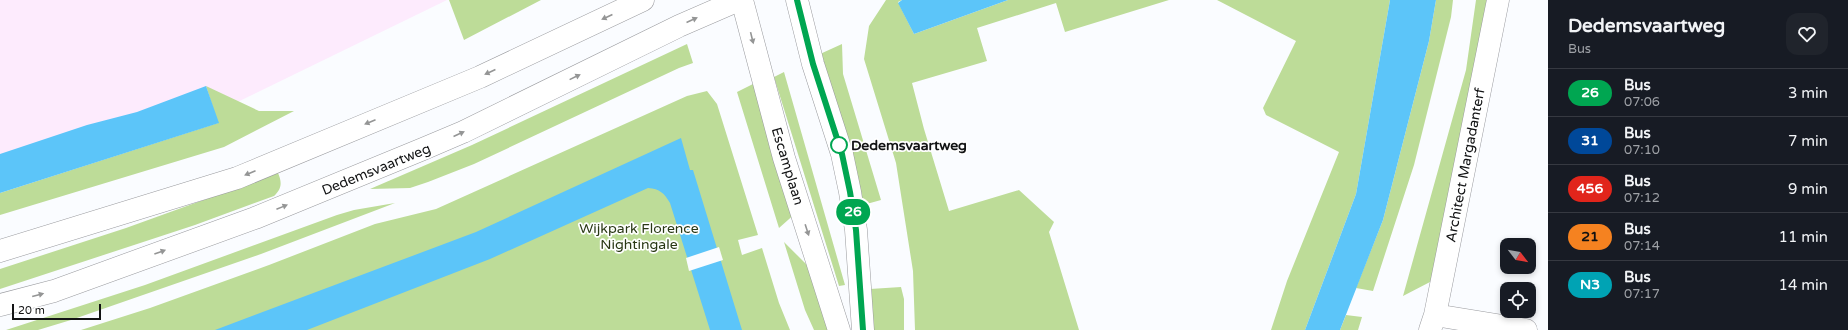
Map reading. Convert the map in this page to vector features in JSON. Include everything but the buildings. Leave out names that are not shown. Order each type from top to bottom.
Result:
[{"type":"main road","points":[[0,250],[237,178],[480,77],[643,0]]},
{"type":"main road","name":"Dedemsvaartweg","points":[[0,305],[54,291],[255,218],[416,152],[463,132],[679,26],[738,0]]},
{"type":"main road","name":"Escamplaan","points":[[742,0],[784,158],[839,330]]},
{"type":"main road","points":[[797,0],[813,64],[842,154],[850,192],[856,230],[863,330]]},
{"type":"main road","name":"Architect Margadanterf","points":[[1432,323],[1498,0]]},
{"type":"main road","points":[[1432,323],[1526,330]]},
{"type":"shaded area","points":[[0,0],[447,0],[209,116],[0,165]]},
{"type":"green space","points":[[449,0],[541,0],[464,40]]},
{"type":"green space","points":[[886,0],[902,0],[898,2],[914,34],[1008,0],[1169,0],[1065,32],[1056,3],[977,28],[987,61],[912,83],[924,129],[949,211],[1019,190],[1054,222],[1049,232],[1079,330],[915,330],[913,271],[896,163],[864,59],[869,26]]},
{"type":"green space","points":[[1217,0],[1390,0],[1356,194],[1305,330],[1271,330],[1287,281],[1339,152],[1266,115],[1263,108],[1296,41]]},
{"type":"green space","points":[[1436,0],[1453,0],[1451,17],[1414,165],[1373,291],[1356,288],[1383,220],[1429,41]]},
{"type":"green space","points":[[1476,0],[1500,0],[1451,280],[1430,282],[1403,296],[1466,70]]},
{"type":"green space","points":[[687,44],[693,63],[679,68],[474,164],[410,188],[370,189],[472,145]]},
{"type":"green space","points":[[842,44],[843,74],[881,200],[863,205],[855,168],[820,54]]},
{"type":"green space","points":[[784,72],[845,285],[839,286],[774,77]]},
{"type":"green space","points":[[757,82],[797,212],[779,228],[737,92]]},
{"type":"green space","points":[[206,86],[259,111],[294,111],[224,147],[0,215],[0,193],[218,123]]},
{"type":"green space","name":"Wijkpark Florence Nightingale","points":[[707,91],[717,104],[758,235],[738,240],[742,255],[762,248],[779,303],[790,330],[81,330],[150,308],[269,265],[375,224],[436,209],[687,96]]},
{"type":"green space","points":[[278,173],[280,179],[279,191],[274,196],[195,225],[0,289],[0,269],[126,228]]},
{"type":"green space","points":[[395,203],[261,254],[71,320],[38,330],[6,330],[145,285],[337,215],[354,210]]},
{"type":"green space","points":[[784,242],[816,274],[834,330],[814,330],[805,310]]},
{"type":"green space","points":[[901,287],[904,299],[904,330],[874,330],[870,289]]},
{"type":"green space","points":[[1346,315],[1362,317],[1358,330],[1340,330]]},
{"type":"water","points":[[902,0],[1008,0],[914,34],[898,3]]},
{"type":"water","points":[[1390,0],[1436,0],[1429,41],[1383,220],[1340,330],[1305,330],[1356,194]]},
{"type":"water","points":[[206,86],[219,123],[0,193],[0,154],[87,125],[137,112]]},
{"type":"water","points":[[681,138],[690,170],[693,170],[742,330],[710,330],[670,203],[661,192],[656,189],[648,188],[490,259],[307,330],[215,330],[476,232]]},
{"type":"pier","points":[[719,247],[723,260],[689,271],[686,258]]},
{"type":"bus line","name":"26","points":[[797,0],[813,64],[842,154],[850,192],[856,230],[863,330]]},
{"type":"place","name":"Dedemsvaartweg","points":[[839,145]]}]
